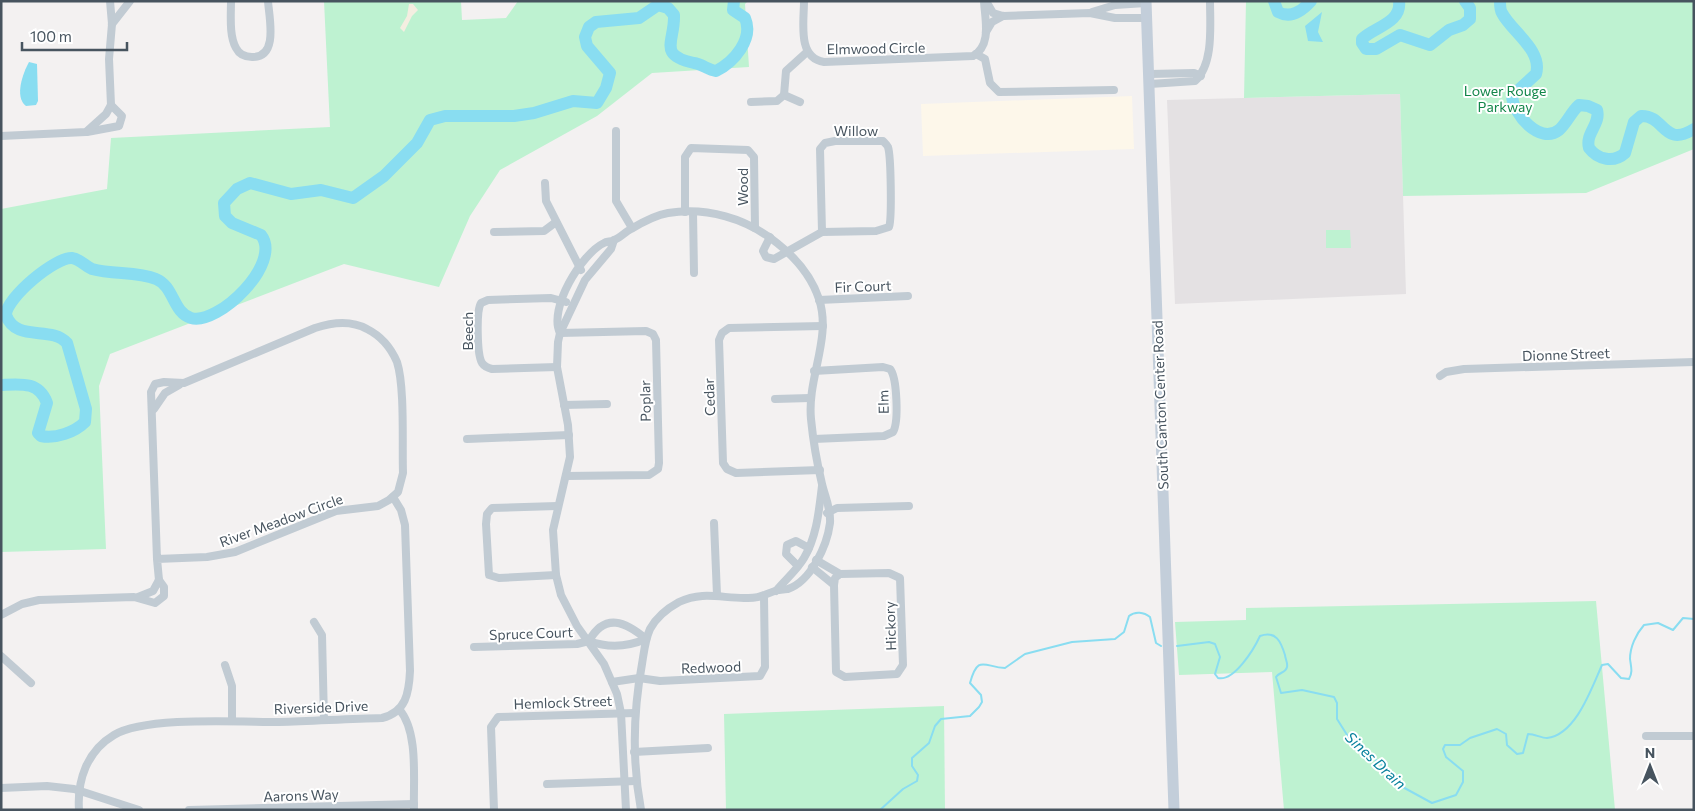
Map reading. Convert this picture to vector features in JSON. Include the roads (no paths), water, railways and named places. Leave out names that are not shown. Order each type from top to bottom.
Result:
[{"type":"main road","name":"South Canton Center Road","points":[[1146,2],[1174,810]]},
{"type":"street","points":[[86,132],[101,121],[111,105],[108,59],[112,24],[110,1]]},
{"type":"street","points":[[112,24],[130,1]]},
{"type":"street","points":[[231,1],[235,48],[243,55],[252,58],[263,54],[269,44],[268,1]]},
{"type":"street","name":"Elmwood Circle","points":[[804,1],[805,43],[807,52],[814,59],[824,62],[968,57],[976,54]]},
{"type":"street","points":[[985,1],[993,13],[1003,16],[1090,13],[1116,18],[1146,18]]},
{"type":"street","points":[[985,1],[986,34],[984,45],[976,54],[985,59],[990,83],[999,92],[1114,90]]},
{"type":"street","points":[[1150,79],[1194,73],[1201,76],[1208,54],[1210,1]]},
{"type":"street","points":[[1090,13],[1115,5],[1146,2]]},
{"type":"street","points":[[986,34],[992,22],[1003,16]]},
{"type":"street","points":[[751,102],[777,101],[784,94],[786,71],[807,52]]},
{"type":"street","points":[[784,94],[800,102]]},
{"type":"street","points":[[1,136],[86,132],[119,126],[122,116],[111,105]]},
{"type":"street","points":[[616,131],[616,201],[632,228]]},
{"type":"street","name":"Willow","points":[[770,237],[763,251],[766,257],[774,259],[822,232],[876,231],[889,227],[891,222],[889,158],[888,146],[883,141],[835,141],[825,143],[820,149],[822,232]]},
{"type":"street","name":"Wood","points":[[689,212],[685,157],[691,148],[748,150],[754,157],[754,228]]},
{"type":"street","points":[[545,183],[546,200],[556,222],[579,268],[589,275]]},
{"type":"street","points":[[689,212],[694,273]]},
{"type":"street","points":[[560,333],[556,320],[561,301],[579,268],[604,243],[614,240],[632,228],[666,214],[689,212],[714,213],[754,228],[770,237],[788,251],[808,275],[819,300],[822,326],[810,398],[814,440],[822,484],[830,512],[827,535],[807,575],[788,589],[776,591],[764,597],[698,596],[678,603],[658,619],[646,639],[635,713],[634,752],[641,810]]},
{"type":"street","points":[[494,232],[544,230],[556,222]]},
{"type":"street","points":[[614,240],[611,248],[589,275],[560,333],[557,367],[569,435],[570,457],[557,506],[554,530],[556,575],[568,611],[589,640],[612,682],[621,713],[623,782],[626,810]]},
{"type":"street","name":"Fir Court","points":[[819,300],[908,296]]},
{"type":"street","name":"Beech","points":[[557,367],[492,369],[486,366],[479,357],[478,311],[481,304],[488,300],[551,298],[561,301]]},
{"type":"street","points":[[561,301],[573,304]]},
{"type":"street","points":[[153,413],[159,400],[165,393],[184,383],[323,325],[345,322],[368,329],[380,337],[390,348],[399,375],[403,473],[399,488],[393,498],[401,510],[405,525],[410,671],[408,694],[399,709],[408,721],[411,733],[414,807]]},
{"type":"street","name":"Cedar","points":[[820,470],[736,472],[725,467],[723,463],[719,340],[722,333],[729,328],[822,326]]},
{"type":"street","name":"Poplar","points":[[560,333],[646,331],[653,334],[656,340],[658,469],[650,474],[566,476]]},
{"type":"street","name":"Dionne Street","points":[[1440,376],[1446,372],[1464,369],[1694,362]]},
{"type":"street","name":"Elm","points":[[814,371],[883,367],[890,369],[895,377],[896,423],[893,432],[884,436],[814,440]]},
{"type":"street","points":[[138,597],[151,603],[160,602],[165,591],[159,580],[156,559],[151,392],[155,384],[164,382],[184,383]]},
{"type":"street","points":[[775,399],[810,398]]},
{"type":"street","points":[[564,405],[607,404]]},
{"type":"street","points":[[467,439],[569,435]]},
{"type":"street","points":[[776,591],[804,559],[809,548],[818,514],[822,484]]},
{"type":"street","name":"River Meadow Circle","points":[[156,559],[207,557],[235,552],[336,512],[351,508],[378,506],[393,498]]},
{"type":"street","points":[[556,575],[499,578],[489,575],[486,524],[487,514],[492,508],[557,506]]},
{"type":"street","points":[[818,514],[830,512],[837,508],[909,506]]},
{"type":"street","points":[[714,524],[718,595]]},
{"type":"street","points":[[798,566],[786,554],[787,545],[796,541],[809,548]]},
{"type":"street","points":[[804,559],[840,574]]},
{"type":"street","points":[[814,564],[834,585]]},
{"type":"street","name":"Hickory","points":[[889,573],[898,575],[900,578],[903,666],[897,674],[845,677],[836,672],[834,585],[836,578],[840,574],[889,573]]},
{"type":"street","points":[[1,615],[15,607],[36,600],[138,597],[153,591],[159,580]]},
{"type":"street","name":"Redwood","points":[[612,682],[639,678],[660,681],[760,676],[765,667],[764,597]]},
{"type":"street","points":[[314,622],[322,635],[324,720]]},
{"type":"street","points":[[589,640],[600,625],[614,622],[634,629],[646,639]]},
{"type":"street","points":[[589,640],[601,645],[611,646],[628,645],[646,639]]},
{"type":"street","name":"Spruce Court","points":[[474,647],[577,644],[589,640]]},
{"type":"street","points":[[1,656],[31,683]]},
{"type":"street","points":[[225,665],[232,686],[232,721]]},
{"type":"street","name":"Riverside Drive","points":[[78,810],[78,790],[82,773],[92,755],[105,741],[122,730],[146,725],[232,721],[382,718],[399,709]]},
{"type":"street","name":"Hemlock Street","points":[[494,810],[492,727],[494,720],[502,716],[635,713]]},
{"type":"street","points":[[1646,736],[1694,736]]},
{"type":"street","points":[[634,752],[708,748]]},
{"type":"street","points":[[547,784],[636,781]]},
{"type":"street","points":[[1,788],[47,786],[78,790],[140,810]]},
{"type":"street","name":"Aarons Way","points":[[189,810],[414,807]]},
{"type":"water","points":[[1322,12],[1318,32],[1323,42],[1308,41],[1305,26]]},
{"type":"water","points":[[29,62],[37,64],[38,101],[36,105],[26,106],[22,102],[20,91],[22,78]]},
{"type":"waterway","points":[[1,385],[28,385],[34,387],[44,396],[47,403],[38,433],[41,436],[65,434],[85,422],[86,409],[67,343],[52,335],[18,329],[11,324],[6,315],[8,308],[22,289],[44,271],[64,259],[72,258],[78,260],[92,269],[141,275],[156,279],[167,287],[180,311],[191,318],[203,318],[231,303],[256,276],[263,261],[265,247],[261,235],[232,223],[225,216],[224,203],[237,189],[250,183],[291,194],[321,190],[353,198],[384,176],[417,143],[430,120],[445,116],[514,116],[534,113],[573,101],[597,103],[606,88],[610,73],[587,46],[585,37],[589,27],[596,22],[639,18],[658,5],[668,8],[674,15],[670,46],[675,56],[716,71],[729,62],[745,42],[747,34],[745,18],[733,10],[734,1]]},
{"type":"waterway","points":[[1274,1],[1278,12],[1287,15],[1300,11],[1311,1]]},
{"type":"waterway","points":[[1399,1],[1399,8],[1392,20],[1362,39],[1366,49],[1376,49],[1400,35],[1430,45],[1449,30],[1463,25],[1470,19],[1470,8],[1465,1]]},
{"type":"waterway","points":[[1500,1],[1500,9],[1506,20],[1525,41],[1535,57],[1537,65],[1536,74],[1512,96],[1522,119],[1536,131],[1552,134],[1562,127],[1579,105],[1588,106],[1597,110],[1598,115],[1589,138],[1589,148],[1597,155],[1611,159],[1625,153],[1634,122],[1641,116],[1655,120],[1670,133],[1676,135],[1684,134],[1694,129]]},
{"type":"waterway","name":"Sines Drain","points":[[880,810],[903,789],[917,781],[918,775],[912,766],[912,758],[929,743],[935,726],[941,719],[970,716],[979,707],[982,702],[981,695],[970,683],[979,665],[1005,668],[1025,654],[1072,642],[1115,639],[1124,632],[1129,616],[1137,613],[1150,617],[1156,643],[1161,646]]},
{"type":"waterway","name":"Sines Drain","points":[[1177,646],[1209,642],[1215,644],[1220,657],[1215,674],[1218,678],[1224,678],[1237,670],[1260,636],[1274,636],[1282,646],[1287,664],[1285,670],[1276,677],[1281,693],[1302,690],[1334,697],[1337,703],[1337,719],[1349,738],[1388,770],[1399,785],[1432,803],[1456,795],[1463,782],[1463,771],[1446,757],[1443,749],[1445,745],[1460,745],[1470,738],[1497,729],[1506,734],[1507,745],[1517,754],[1523,753],[1528,734],[1547,738],[1557,735],[1575,719],[1582,709],[1602,665],[1608,664],[1621,678],[1629,679],[1632,645],[1638,632],[1644,625],[1658,623],[1673,630],[1683,618],[1694,619]]},
{"type":"park label","name":"Lower Rouge Parkway","points":[[1505,98]]}]
